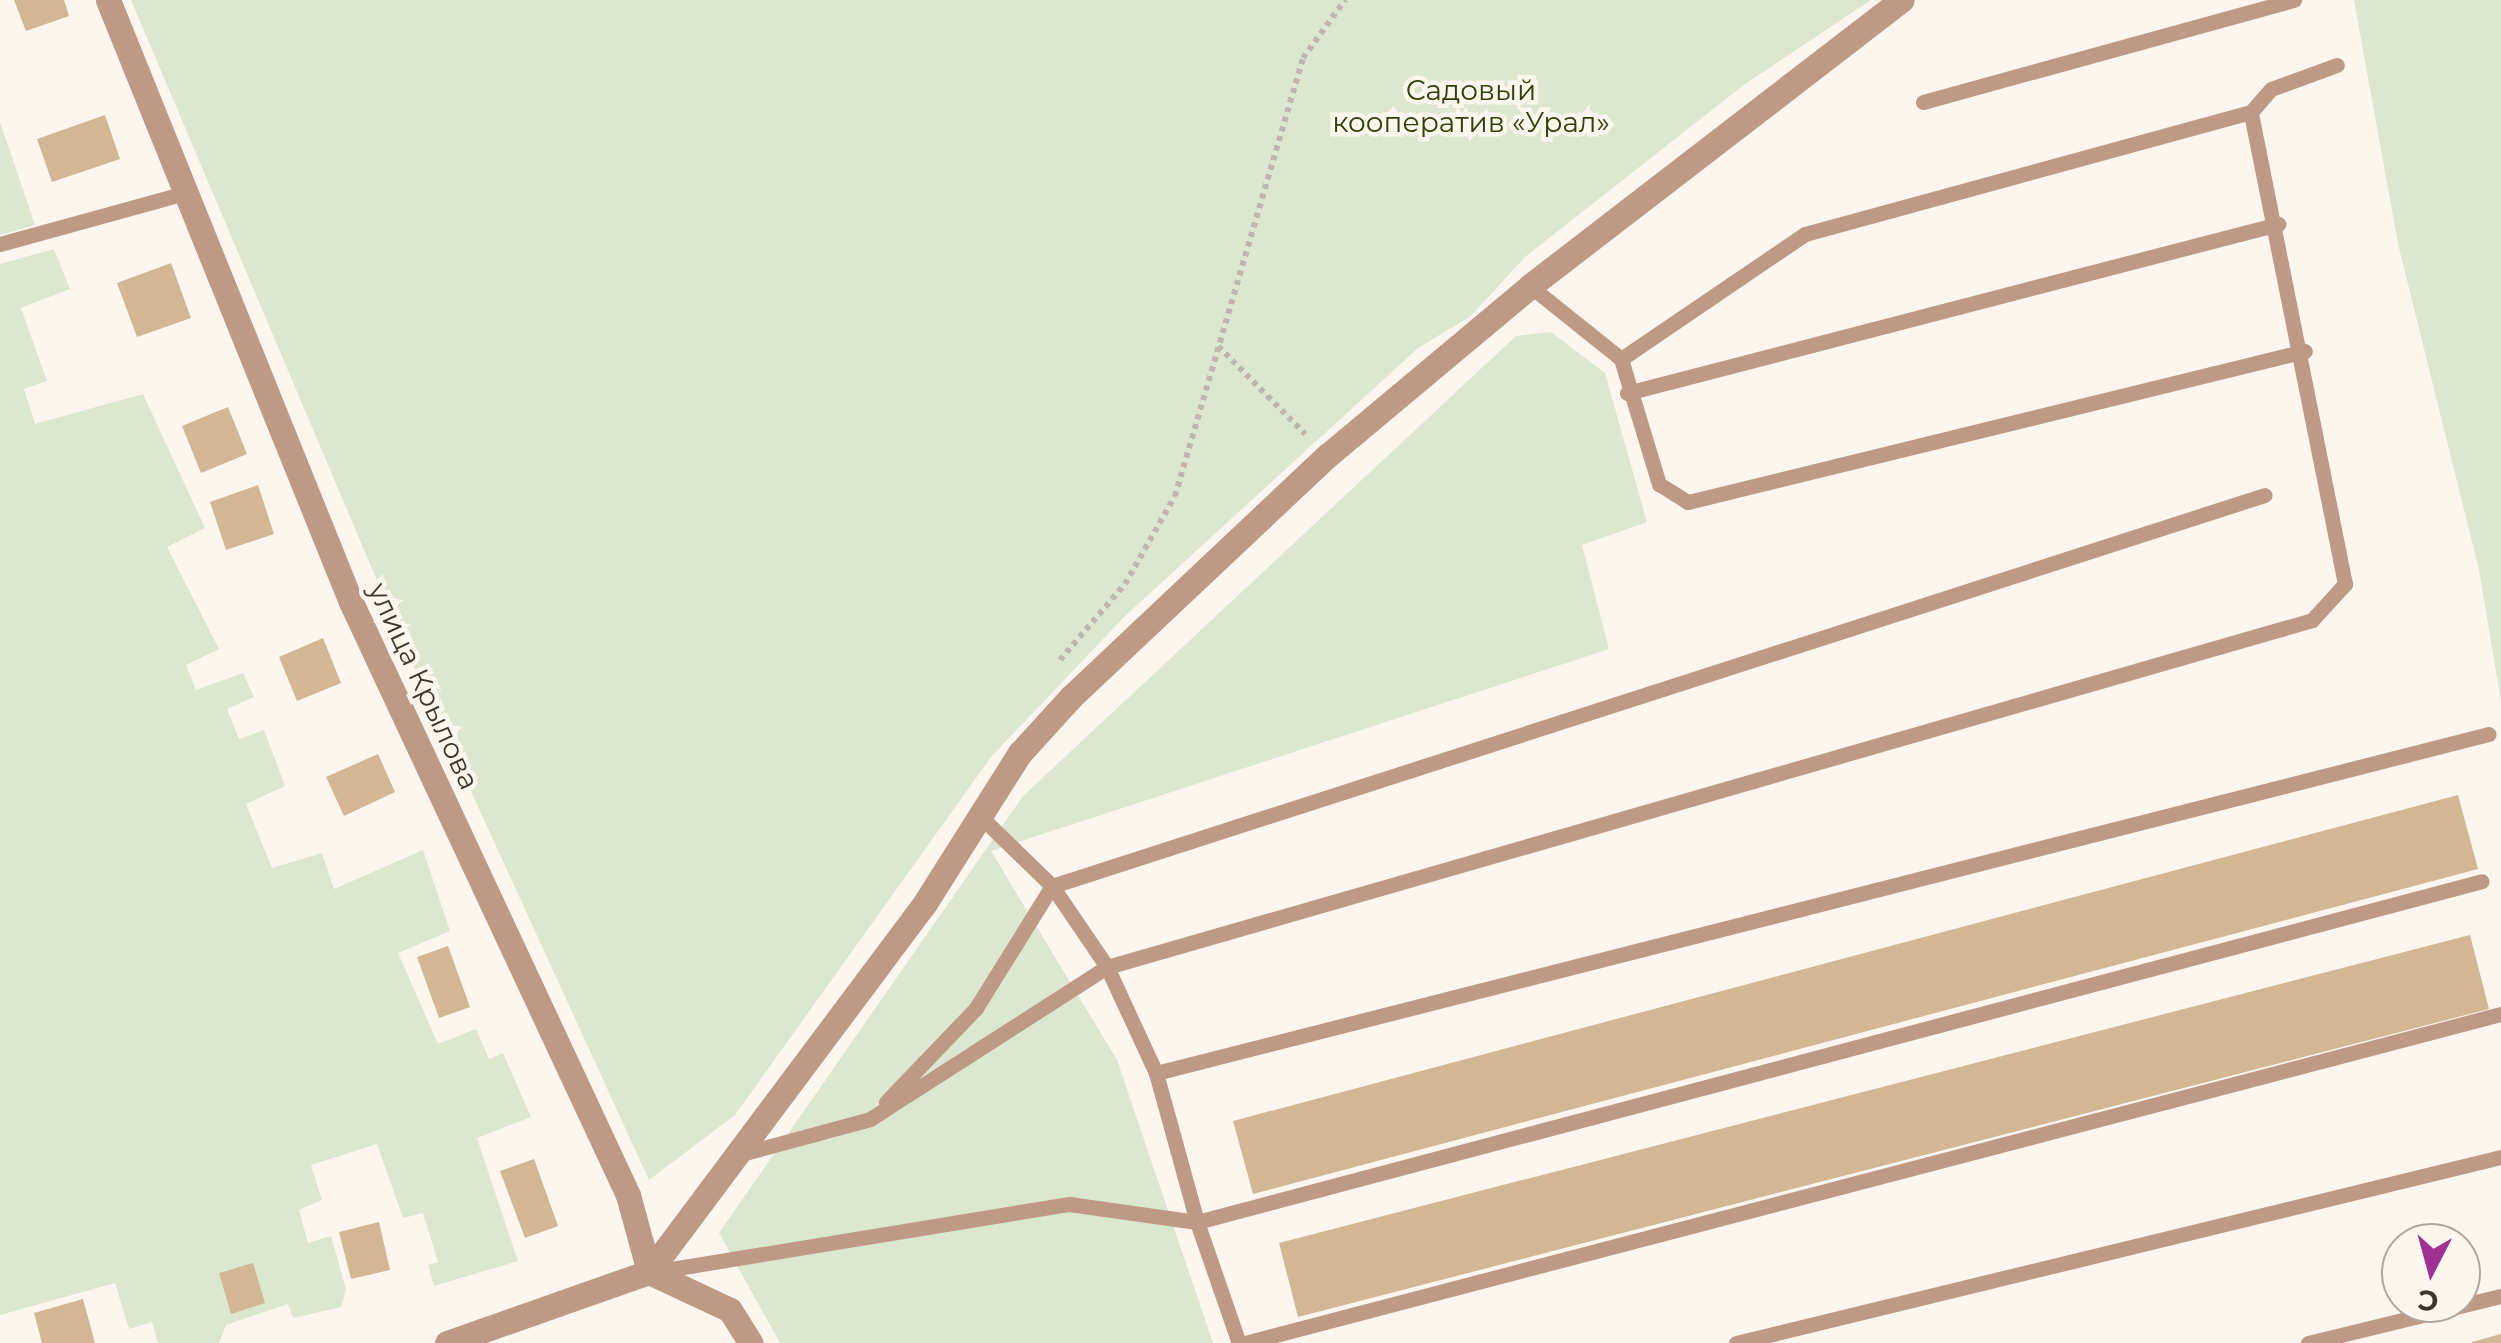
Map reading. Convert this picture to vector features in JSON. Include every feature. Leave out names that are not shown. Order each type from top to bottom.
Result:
[{"type":"street","name":"улица Крылова","points":[[108,0],[351,602],[628,1195],[649,1272]]},
{"type":"street","points":[[448,1343],[649,1272],[745,1153],[980,816],[1072,697],[1327,456],[1530,286],[1902,0]]},
{"type":"street","points":[[649,1272],[730,1310],[752,1343]]},
{"type":"lane","points":[[1923,102],[2294,0]]},
{"type":"lane","points":[[1621,359],[1806,234],[2251,112],[2271,89],[2336,65]]},
{"type":"lane","points":[[745,1153],[870,1119],[1107,967],[2312,620],[2345,584],[2306,351],[2251,112]]},
{"type":"lane","points":[[0,244],[185,193]]},
{"type":"lane","points":[[1627,393],[2278,224]]},
{"type":"lane","points":[[1530,286],[1621,359],[1627,393],[1659,484],[1688,502],[2306,351]]},
{"type":"lane","points":[[870,1119],[976,1008],[1052,886],[2265,495]]},
{"type":"lane","points":[[1156,1074],[2489,734]]},
{"type":"lane","points":[[980,816],[1052,886],[1107,967],[1156,1074],[1198,1222],[1242,1343],[2501,1014]]},
{"type":"lane","points":[[649,1272],[1069,1204],[1198,1222],[2482,881]]},
{"type":"lane","points":[[1736,1343],[2501,1156]]},
{"type":"lane","points":[[2308,1343],[2501,1296]]},
{"type":"path","points":[[1048,673],[1125,584],[1176,496],[1303,58],[1344,0]]},
{"type":"path","points":[[1218,346],[1327,456]]},
{"type":"green space","name":"Садовый кооператив «Урал»","points":[[131,0],[1871,0],[1745,84],[1525,257],[1471,316],[1418,348],[1124,617],[991,757],[735,1115],[649,1180],[409,656]]},
{"type":"green space","points":[[2354,0],[2501,0],[2501,701],[2479,570],[2398,244]]},
{"type":"green space","points":[[0,122],[35,225],[0,235]]},
{"type":"green space","points":[[54,249],[70,289],[21,308],[47,381],[24,389],[35,424],[143,394],[205,528],[167,547],[219,649],[186,665],[196,690],[243,673],[254,697],[227,709],[239,739],[264,730],[285,786],[246,804],[272,868],[322,853],[334,889],[423,850],[450,931],[398,953],[438,1044],[476,1029],[489,1059],[503,1053],[531,1117],[477,1138],[518,1261],[434,1286],[428,1265],[438,1262],[423,1213],[403,1218],[377,1144],[311,1165],[322,1200],[299,1210],[308,1243],[331,1236],[346,1289],[341,1307],[293,1318],[288,1304],[226,1325],[219,1343],[158,1343],[152,1322],[129,1329],[115,1283],[0,1315],[0,264]]},
{"type":"green space","points":[[1551,332],[1605,373],[1647,522],[1582,545],[1609,649],[991,851],[1117,1060],[1213,1343],[780,1343],[719,1233],[1023,796],[1516,336]]},
{"type":"building","points":[[14,0],[64,0],[69,16],[26,31]]},
{"type":"building","points":[[105,115],[120,159],[52,182],[37,139]]},
{"type":"building","points":[[171,263],[191,318],[137,337],[117,283]]},
{"type":"building","points":[[228,407],[247,454],[201,473],[182,426]]},
{"type":"building","points":[[258,485],[274,534],[226,550],[210,502]]},
{"type":"building","points":[[323,638],[341,683],[297,701],[279,657]]},
{"type":"building","points":[[378,754],[395,792],[344,816],[326,777]]},
{"type":"building","points":[[2458,795],[2478,869],[1253,1194],[1233,1121]]},
{"type":"building","points":[[2470,935],[2489,1009],[1298,1317],[1279,1243]]},
{"type":"building","points":[[448,946],[470,1007],[439,1018],[417,957]]},
{"type":"building","points":[[534,1159],[558,1226],[525,1238],[500,1171]]},
{"type":"building","points":[[379,1222],[390,1270],[351,1279],[339,1232]]},
{"type":"building","points":[[253,1263],[265,1303],[231,1314],[219,1273]]},
{"type":"building","points":[[83,1299],[95,1343],[42,1343],[34,1313]]},
{"type":"building","points":[[2501,1334],[2501,1343],[2472,1343],[2472,1342]]}]
